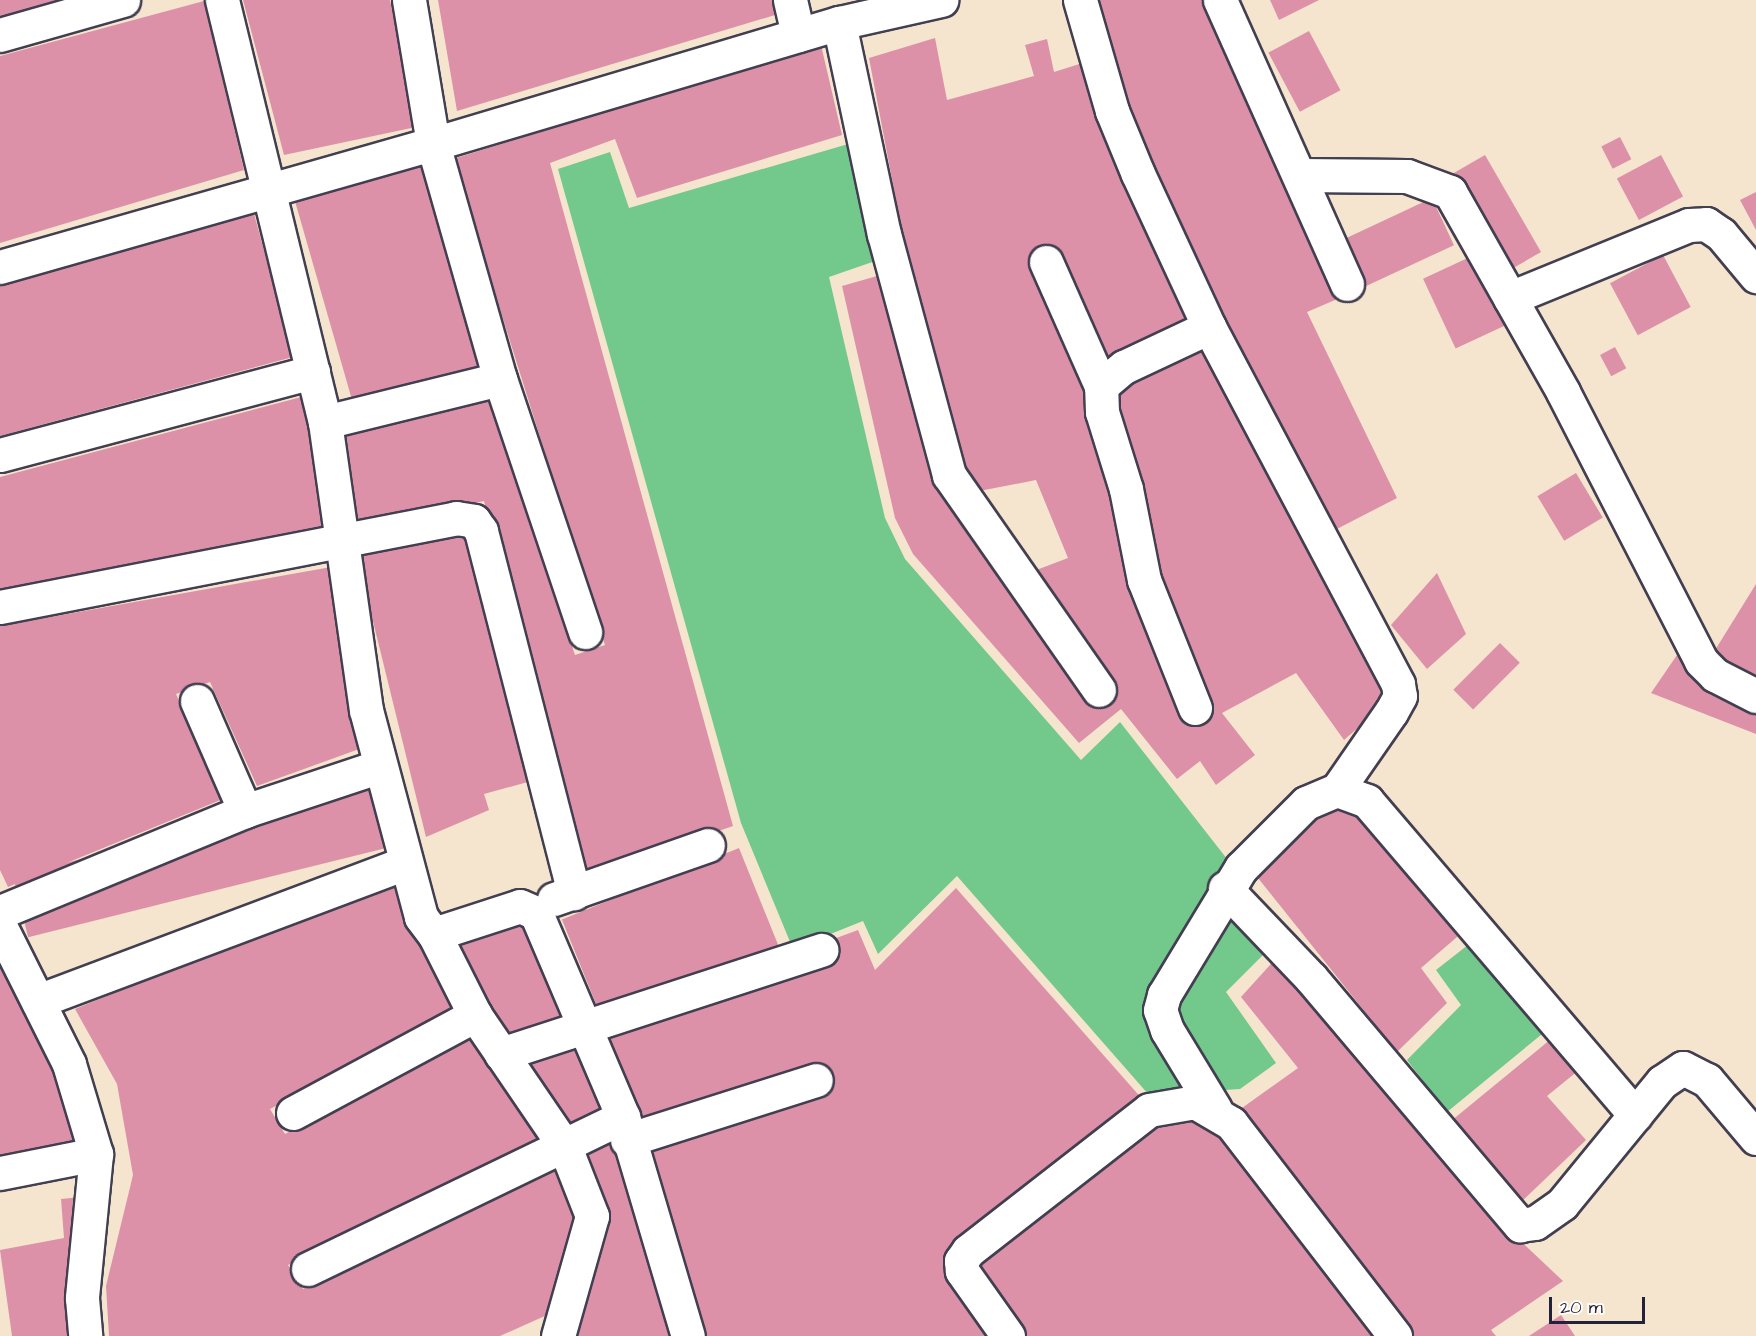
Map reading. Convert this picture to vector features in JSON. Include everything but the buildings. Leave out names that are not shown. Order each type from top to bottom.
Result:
[{"type":"street","points":[[0,35],[123,0]]},
{"type":"street","points":[[222,0],[266,189],[325,422],[344,543],[358,662],[380,766],[421,917],[434,934],[476,1015],[565,1147],[591,1216],[558,1336]]},
{"type":"street","points":[[410,0],[433,144],[500,379],[585,632]]},
{"type":"street","points":[[790,0],[798,35]]},
{"type":"street","points":[[0,267],[266,189],[433,144],[838,23],[941,0]]},
{"type":"street","points":[[1080,0],[1112,111],[1209,327],[1398,684],[1400,696],[1337,790],[1306,803],[1225,888],[1160,1010],[1215,1109],[1395,1336]]},
{"type":"street","points":[[1220,0],[1347,284]]},
{"type":"street","points":[[838,23],[884,234],[949,476],[1098,690]]},
{"type":"street","points":[[1299,175],[1407,176],[1450,192],[1510,298],[1701,661],[1715,675],[1756,696]]},
{"type":"street","points":[[1510,298],[1689,225],[1706,224],[1721,234],[1756,276]]},
{"type":"street","points":[[1046,262],[1101,386],[1102,412],[1126,489],[1144,580],[1195,708]]},
{"type":"street","points":[[1101,386],[1124,367],[1209,327]]},
{"type":"street","points":[[0,454],[313,372]]},
{"type":"street","points":[[325,422],[500,379]]},
{"type":"street","points":[[0,607],[344,543],[456,518],[474,521],[482,531],[574,893]]},
{"type":"street","points":[[197,701],[245,811]]},
{"type":"street","points":[[0,912],[245,811],[380,766]]},
{"type":"street","points":[[1337,790],[1367,801],[1635,1115]]},
{"type":"street","points":[[434,934],[530,908],[708,845]]},
{"type":"street","points":[[38,1001],[405,863]]},
{"type":"street","points":[[1225,888],[1311,978],[1520,1225],[1535,1223],[1562,1204],[1662,1082],[1683,1068],[1707,1080],[1756,1138]]},
{"type":"street","points":[[530,908],[587,1029],[625,1129],[688,1336]]},
{"type":"street","points":[[0,926],[80,1092],[96,1154],[82,1298],[85,1336]]},
{"type":"street","points":[[501,1054],[587,1029],[822,950]]},
{"type":"street","points":[[293,1113],[476,1015]]},
{"type":"street","points":[[308,1269],[565,1147],[625,1129],[816,1080]]},
{"type":"street","points":[[1008,1336],[962,1271],[960,1261],[968,1251],[1149,1110],[1195,1102],[1215,1109]]},
{"type":"street","points":[[0,1173],[96,1154]]},
{"type":"green space","points":[[855,142],[881,259],[829,277],[885,518],[905,559],[1081,760],[1120,722],[1285,933],[1226,992],[1276,1063],[1240,1089],[1149,1095],[957,876],[878,954],[863,921],[793,949],[741,823],[558,169],[610,152],[629,208]]},
{"type":"green space","points":[[1473,941],[1547,1030],[1447,1112],[1407,1060],[1461,1005],[1436,970]]}]
